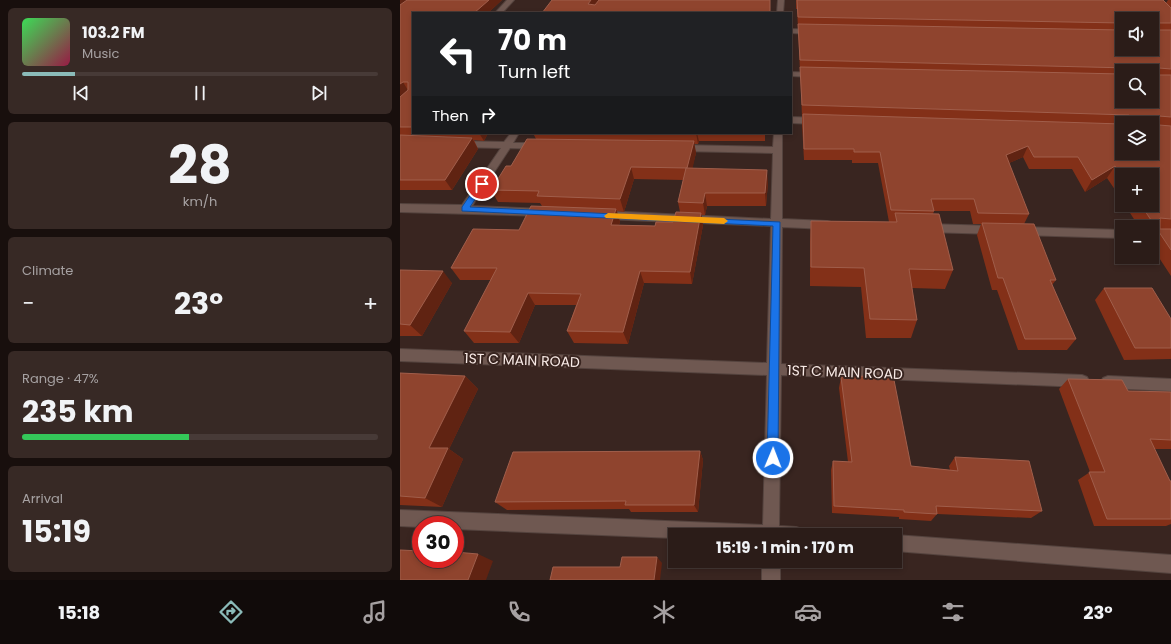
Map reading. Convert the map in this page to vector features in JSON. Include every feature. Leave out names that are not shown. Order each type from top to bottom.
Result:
[{"type":"street","points":[[499,12],[511,0]]},
{"type":"street","points":[[780,0],[780,12]]},
{"type":"street","points":[[792,31],[822,32]]},
{"type":"street","points":[[792,74],[822,75]]},
{"type":"street","points":[[792,120],[830,121]]},
{"type":"street","points":[[465,209],[514,134]]},
{"type":"street","points":[[771,528],[778,134]]},
{"type":"street","points":[[453,144],[546,146]]},
{"type":"street","points":[[666,148],[778,150]]},
{"type":"street","points":[[400,208],[551,213]]},
{"type":"street","points":[[590,215],[840,226]]},
{"type":"street","points":[[918,228],[1115,234]]},
{"type":"street","name":"1ST C MAIN ROAD","points":[[400,355],[1171,385]]},
{"type":"street","points":[[400,518],[668,530]]},
{"type":"street","points":[[902,544],[1171,564]]},
{"type":"street","points":[[770,580],[771,568]]},
{"type":"building","points":[[407,0],[489,0],[475,12],[412,12],[412,127],[400,127],[400,97],[408,90],[408,82],[403,82],[400,84],[400,5]]},
{"type":"building","points":[[552,0],[591,0],[588,4],[595,5],[599,0],[770,0],[770,12],[543,12]]},
{"type":"building","points":[[797,0],[1163,0],[1171,8],[1171,23],[1159,23],[1159,12],[1115,12],[1115,23],[798,17]]},
{"type":"building","points":[[798,24],[1115,30],[1115,56],[1159,56],[1159,30],[1171,30],[1171,69],[1159,68],[1159,64],[1115,64],[1115,68],[800,60]]},
{"type":"building","points":[[800,67],[1115,74],[1115,108],[1159,108],[1159,75],[1171,75],[1171,117],[802,105]]},
{"type":"building","points":[[803,114],[1115,124],[1115,160],[1159,160],[1159,125],[1171,126],[1171,219],[1160,218],[1160,229],[1171,229],[1171,250],[1159,232],[1159,220],[1151,220],[1146,212],[1159,212],[1159,168],[1116,168],[1115,166],[1092,180],[1078,157],[1034,157],[1028,146],[1006,155],[1029,214],[978,213],[974,199],[931,199],[934,211],[891,210],[880,152],[854,152],[854,149],[804,149]]},
{"type":"building","points":[[400,135],[472,138],[445,180],[400,180]]},
{"type":"building","points":[[527,139],[694,141],[687,168],[631,167],[620,199],[537,196],[539,191],[491,190],[506,166],[511,166]]},
{"type":"building","points":[[686,168],[767,170],[765,193],[705,193],[703,203],[678,202]]},
{"type":"building","points":[[531,206],[616,209],[611,225],[655,226],[656,222],[673,222],[676,212],[701,213],[690,272],[640,271],[623,332],[567,331],[581,294],[528,293],[510,332],[464,331],[497,268],[451,268],[473,229],[519,230]]},
{"type":"building","points":[[895,213],[939,214],[953,270],[909,269],[917,320],[870,319],[864,268],[811,267],[811,221],[897,222]]},
{"type":"building","points":[[982,223],[1034,224],[1056,280],[1050,280],[1076,339],[1025,339],[1003,278],[998,278]]},
{"type":"building","points":[[400,270],[443,271],[410,325],[400,324]]},
{"type":"building","points":[[1104,288],[1152,288],[1171,319],[1171,348],[1135,348]]},
{"type":"building","points":[[400,373],[465,376],[429,448],[448,448],[425,498],[400,496]]},
{"type":"building","points":[[893,375],[911,466],[958,471],[955,457],[1029,461],[1042,511],[936,506],[937,514],[904,512],[904,510],[834,506],[833,461],[852,462],[841,377]]},
{"type":"building","points":[[1068,379],[1122,380],[1128,391],[1171,392],[1171,440],[1150,439],[1171,481],[1171,519],[1107,519],[1089,472],[1105,472]]},
{"type":"building","points":[[700,451],[694,505],[625,505],[626,501],[495,502],[513,452]]},
{"type":"building","points":[[400,550],[412,551],[412,568],[464,568],[464,553],[478,554],[468,580],[400,580]]},
{"type":"building","points":[[622,557],[657,557],[654,580],[550,580],[553,567],[620,567]]},
{"type":"slow traffic","points":[[608,216],[724,221]]},
{"type":"route","points":[[482,184],[465,209],[777,224],[773,458]]}]
